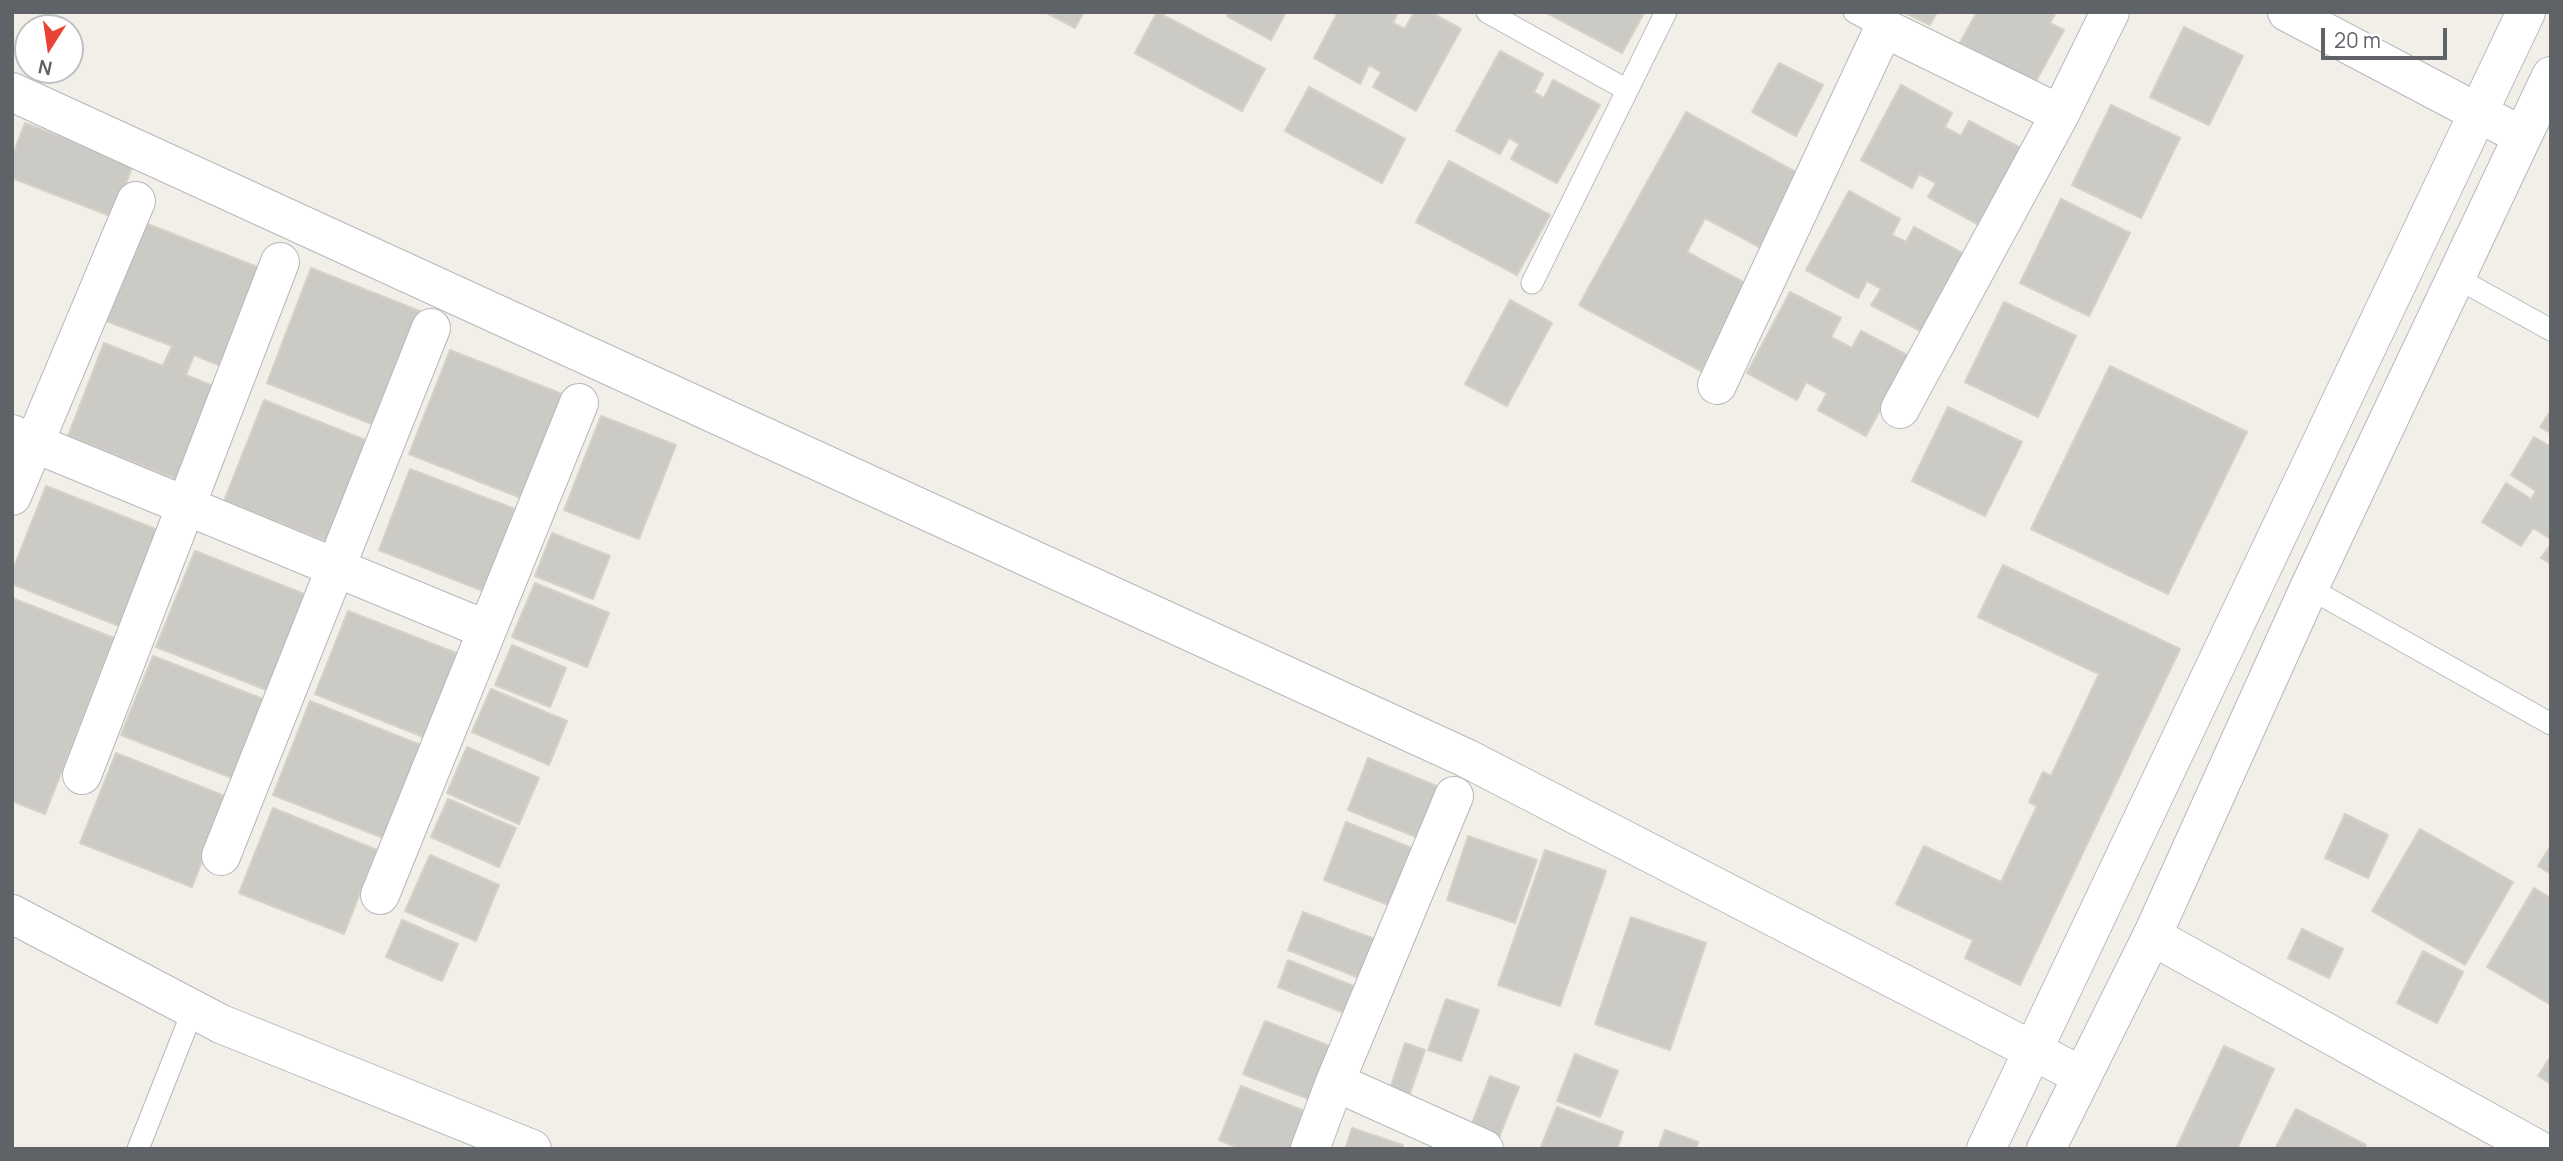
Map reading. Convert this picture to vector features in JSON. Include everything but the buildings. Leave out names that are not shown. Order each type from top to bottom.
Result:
[{"type":"street","points":[[1900,409],[2060,114],[2110,12]]},
{"type":"street","points":[[2287,12],[2522,136]]},
{"type":"street","points":[[1986,1149],[2035,1051],[2526,12]]},
{"type":"street","points":[[1717,386],[1869,20],[2060,114]]},
{"type":"street","points":[[2046,1149],[2152,936],[2309,588],[2551,76]]},
{"type":"street","points":[[12,92],[1466,758],[2082,1076]]},
{"type":"street","points":[[12,496],[23,439],[136,201]]},
{"type":"street","points":[[82,775],[280,262]]},
{"type":"street","points":[[221,856],[431,328]]},
{"type":"street","points":[[380,895],[579,403]]},
{"type":"street","points":[[23,439],[487,630]]},
{"type":"street","points":[[1310,1149],[1335,1082],[1454,796]]},
{"type":"street","points":[[12,914],[220,1024],[533,1149]]},
{"type":"street","points":[[2152,936],[2537,1149]]},
{"type":"street","points":[[1335,1082],[1477,1147]]},
{"type":"lane","points":[[1487,12],[1627,90]]},
{"type":"lane","points":[[1532,283],[1666,12]]},
{"type":"lane","points":[[2455,278],[2551,330]]},
{"type":"lane","points":[[2309,588],[2551,724]]},
{"type":"lane","points":[[138,1149],[193,1010]]}]
